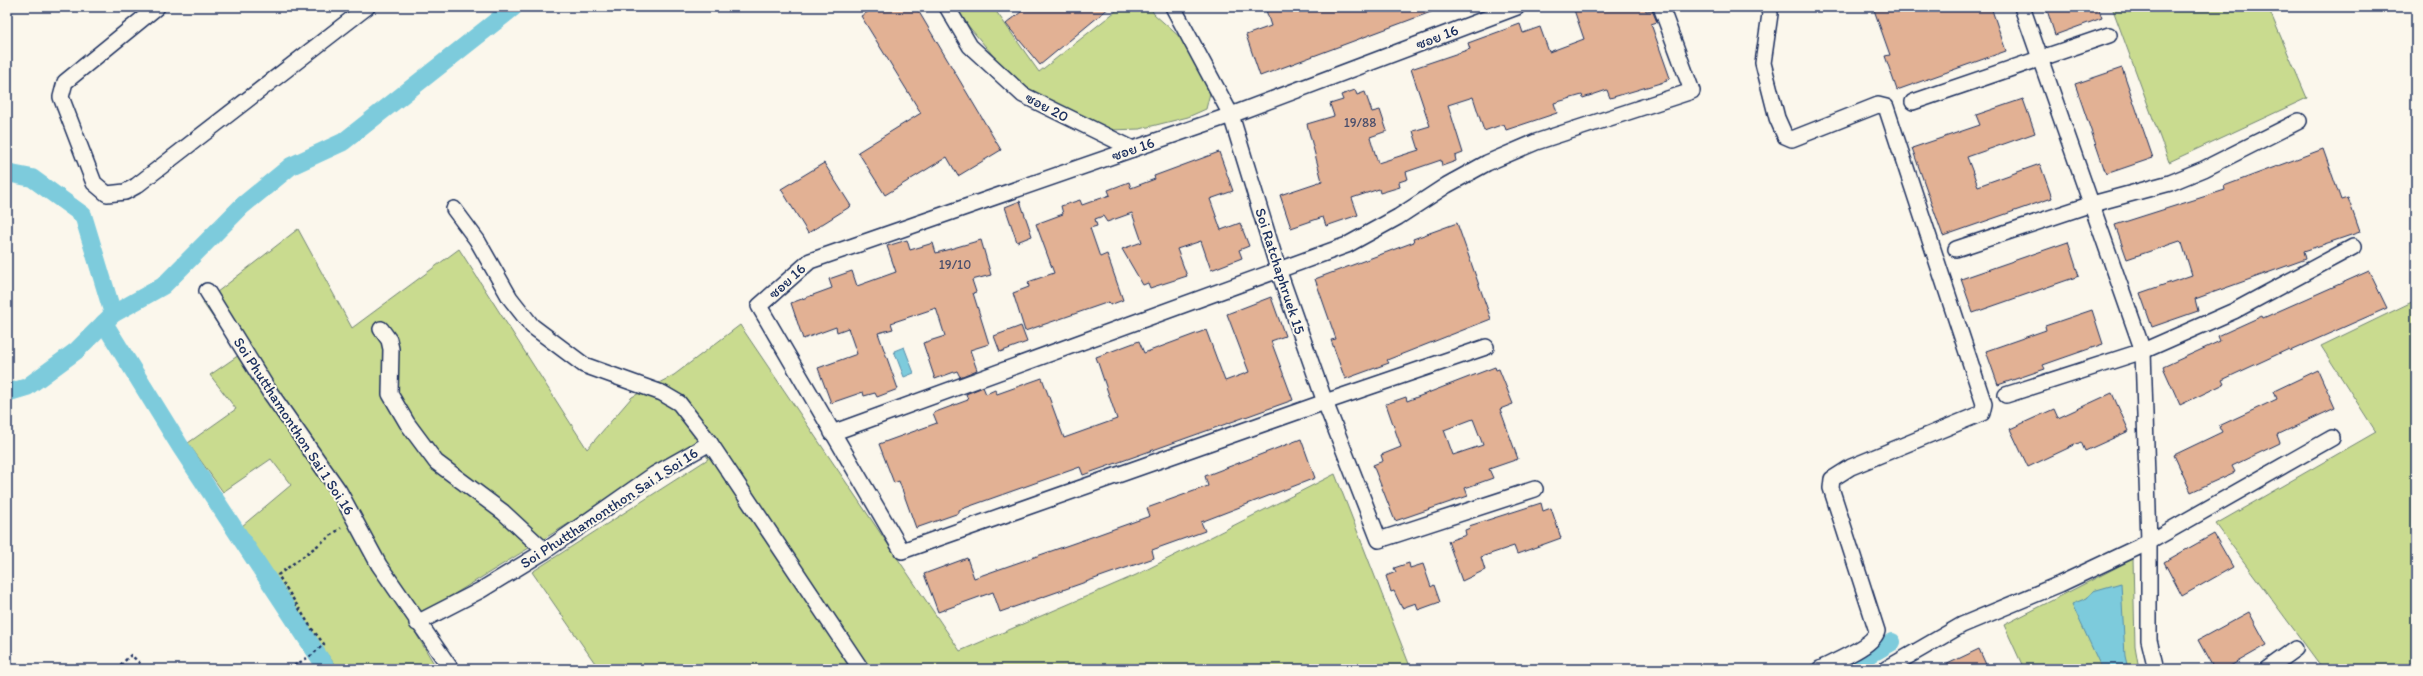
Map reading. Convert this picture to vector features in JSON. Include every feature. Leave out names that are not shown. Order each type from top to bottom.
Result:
[{"type":"street","points":[[157,7],[65,82],[62,90],[61,97],[94,183],[107,194],[125,192],[136,186],[367,7]]},
{"type":"street","name":"ซอย 20","points":[[947,7],[970,46],[1023,96],[1133,149]]},
{"type":"street","name":"Soi Ratchaphruek 15","points":[[1173,7],[1231,116],[1279,272],[1325,402],[1379,540],[1535,489]]},
{"type":"street","name":"ซอย 16","points":[[832,433],[760,306],[810,261],[1231,116],[1517,7]]},
{"type":"street","points":[[1486,347],[902,551],[832,433],[1279,272],[1347,245],[1398,217],[1447,185],[1487,163],[1536,142],[1692,91],[1661,7]]},
{"type":"street","points":[[1768,7],[1770,14],[1763,63],[1777,118],[1785,136],[1792,139],[1878,105],[1886,107],[1984,404],[1982,413],[1851,467],[1832,478],[1831,488],[1877,631],[1876,637],[1868,644],[1820,669]]},
{"type":"street","points":[[2022,7],[2143,351],[2149,542],[2149,640],[2156,669]]},
{"type":"street","points":[[1913,102],[2109,35]]},
{"type":"street","points":[[1956,249],[2092,204],[2170,183],[2204,169],[2299,121]]},
{"type":"street","points":[[454,209],[477,240],[510,298],[532,326],[584,365],[662,394],[679,403],[710,443]]},
{"type":"street","points":[[2006,395],[2143,351],[2234,311],[2354,248]]},
{"type":"street","name":"Soi Phutthamonthon Sai 1 Soi 16","points":[[207,291],[270,391],[339,491],[379,565],[451,669]]},
{"type":"street","points":[[381,329],[389,340],[391,349],[390,394],[407,423],[427,451],[436,462],[503,512],[545,552]]},
{"type":"street","points":[[1886,669],[1962,625],[2060,584],[2149,542],[2332,438]]},
{"type":"street","name":"Soi Phutthamonthon Sai 1 Soi 16","points":[[418,623],[481,590],[545,552],[655,474],[710,443],[861,669]]},
{"type":"street","points":[[2267,669],[2296,649]]},
{"type":"path","points":[[288,669],[312,655],[324,644],[312,629],[278,575],[355,519]]},
{"type":"path","points":[[116,669],[131,655],[146,669]]},
{"type":"green space","points":[[956,7],[993,7],[1039,72],[1121,7],[1150,7],[1154,14],[1182,39],[1210,93],[1206,109],[1188,117],[1140,129],[1110,130],[1015,82],[966,23]]},
{"type":"green space","points":[[2112,7],[2268,7],[2307,98],[2169,162]]},
{"type":"green space","points":[[298,229],[352,328],[459,249],[587,449],[632,397],[674,375],[740,325],[960,651],[1136,575],[1335,474],[1411,669],[599,669],[532,572],[708,459],[701,442],[409,622],[436,667],[433,669],[338,669],[278,588],[242,526],[291,485],[271,459],[223,492],[188,443],[236,409],[210,375],[239,355],[203,303]]},
{"type":"green space","points":[[2416,300],[2416,669],[2323,669],[2216,524],[2376,432],[2321,346]]},
{"type":"green space","points":[[2133,559],[2135,646],[2139,669],[2024,669],[2004,625]]},
{"type":"water","points":[[904,347],[914,373],[904,377],[894,351]]},
{"type":"water","points":[[2121,583],[2125,656],[2128,669],[2102,669],[2072,604],[2087,598],[2093,591]]},
{"type":"building","points":[[876,7],[916,7],[1001,150],[958,176],[947,157],[885,195],[858,152],[921,113],[861,16]]},
{"type":"building","points":[[1027,7],[1110,7],[1040,65],[1006,24]]},
{"type":"building","points":[[1265,7],[1439,7],[1439,9],[1260,76],[1246,35],[1271,26]]},
{"type":"building","points":[[1573,7],[1645,7],[1646,11],[1652,10],[1657,22],[1651,24],[1670,78],[1666,79],[1667,81],[1610,98],[1607,90],[1583,98],[1582,95],[1554,103],[1557,113],[1506,130],[1504,124],[1484,131],[1473,97],[1448,105],[1463,153],[1455,156],[1456,161],[1442,166],[1441,160],[1406,172],[1408,179],[1399,182],[1400,187],[1380,193],[1379,189],[1352,198],[1358,215],[1326,226],[1323,217],[1291,228],[1280,195],[1322,181],[1307,124],[1334,116],[1330,104],[1343,100],[1341,95],[1355,90],[1357,95],[1365,92],[1372,112],[1380,110],[1387,131],[1370,137],[1378,163],[1419,150],[1413,131],[1430,126],[1411,69],[1470,49],[1468,43],[1520,24],[1523,33],[1540,27],[1549,52],[1584,39]]},
{"type":"building","points":[[1873,7],[1991,7],[2006,51],[1897,90],[1885,56],[1890,55]]},
{"type":"building","points":[[2046,7],[2098,7],[2102,18],[2055,35]]},
{"type":"building","points":[[2122,68],[2153,158],[2106,174],[2075,84]]},
{"type":"building","points":[[2023,99],[2035,133],[1967,157],[1978,186],[2040,164],[2052,198],[1943,236],[1912,148],[1980,125],[1976,115]]},
{"type":"building","points":[[2323,149],[2341,200],[2348,198],[2360,232],[2304,251],[2306,259],[2195,299],[2198,311],[2152,327],[2140,293],[2192,275],[2182,243],[2180,241],[2127,259],[2115,225],[2225,190],[2224,186]]},
{"type":"building","points":[[1219,152],[1233,191],[1210,199],[1221,230],[1240,223],[1249,246],[1239,250],[1242,258],[1211,270],[1201,241],[1177,249],[1187,276],[1150,288],[1148,283],[1143,285],[1122,249],[1142,242],[1132,213],[1107,222],[1103,216],[1095,219],[1097,226],[1090,228],[1100,257],[1107,254],[1123,300],[1110,305],[1109,302],[1025,331],[1013,293],[1029,287],[1028,282],[1054,273],[1036,224],[1063,214],[1061,206],[1080,200],[1082,205],[1110,195],[1108,190],[1129,182],[1131,188],[1155,179],[1154,176]]},
{"type":"building","points":[[824,163],[851,206],[808,233],[781,189]]},
{"type":"building","points":[[1020,201],[1032,236],[1017,242],[1005,207]]},
{"type":"building","points":[[1457,223],[1491,319],[1387,360],[1389,363],[1345,379],[1331,340],[1336,339],[1315,279],[1414,242],[1413,239]]},
{"type":"building","points":[[907,240],[910,250],[933,243],[936,253],[981,240],[991,275],[972,280],[976,292],[973,293],[989,344],[970,350],[977,370],[960,377],[957,371],[935,379],[923,343],[945,336],[936,308],[891,323],[893,329],[878,333],[898,389],[877,397],[875,393],[864,396],[863,392],[831,403],[818,368],[857,354],[848,328],[837,332],[836,327],[803,339],[791,303],[832,288],[829,279],[852,271],[857,286],[896,272],[887,246]]},
{"type":"building","points":[[2068,242],[2079,276],[1973,313],[1961,279]]},
{"type":"building","points":[[2369,271],[2387,308],[2290,351],[2289,349],[2222,380],[2224,384],[2180,405],[2163,367],[2220,341],[2218,336],[2262,316],[2263,318]]},
{"type":"building","points":[[1271,297],[1285,336],[1271,341],[1293,400],[1083,475],[1080,467],[959,510],[959,513],[916,528],[899,481],[894,483],[879,444],[937,423],[933,413],[968,400],[966,394],[983,387],[986,394],[995,390],[997,394],[1042,378],[1064,438],[1117,419],[1096,357],[1139,341],[1144,353],[1206,330],[1225,381],[1249,372],[1227,314]]},
{"type":"building","points":[[2092,310],[2103,344],[2043,365],[2045,369],[1998,385],[1986,351],[2046,330],[2045,326]]},
{"type":"building","points":[[1021,326],[1027,342],[1000,352],[994,336]]},
{"type":"building","points":[[1495,367],[1496,370],[1499,369],[1513,404],[1500,409],[1518,459],[1489,469],[1493,478],[1465,488],[1468,496],[1395,521],[1373,465],[1383,461],[1381,455],[1401,447],[1386,404],[1406,397],[1407,401]],"holes":[[[1473,419],[1483,445],[1453,455],[1444,430]]]},
{"type":"building","points":[[2318,370],[2335,408],[2277,435],[2280,443],[2232,466],[2235,472],[2191,492],[2174,455],[2222,432],[2219,426],[2277,399],[2274,391]]},
{"type":"building","points":[[2112,393],[2129,431],[2085,451],[2081,442],[2028,467],[2010,429],[2054,409],[2058,418]]},
{"type":"building","points":[[1301,439],[1315,478],[1201,522],[1205,531],[1152,550],[1154,558],[1000,612],[993,592],[938,612],[924,574],[967,558],[974,578],[1083,540],[1150,516],[1147,508],[1208,486],[1205,476]]},
{"type":"building","points":[[1541,503],[1543,511],[1551,508],[1561,538],[1517,554],[1514,546],[1481,557],[1485,570],[1462,581],[1448,541],[1466,535],[1465,530],[1470,528],[1469,526]]},
{"type":"building","points":[[2214,534],[2233,567],[2182,596],[2164,562]]},
{"type":"building","points":[[1409,563],[1410,568],[1423,564],[1431,587],[1434,585],[1440,602],[1418,610],[1416,603],[1402,608],[1394,591],[1391,592],[1386,576],[1396,572],[1394,568]]},
{"type":"building","points":[[2249,612],[2267,645],[2225,669],[2214,669],[2198,640]]},
{"type":"building","points":[[1979,649],[1988,669],[1937,669]]},
{"type":"waterway","points":[[7,393],[27,387],[76,351],[113,314],[163,286],[242,206],[291,166],[343,142],[514,7]]},
{"type":"waterway","points":[[7,173],[32,178],[83,215],[113,314]]},
{"type":"waterway","points":[[104,323],[180,446],[327,669]]},
{"type":"waterway","points":[[1845,669],[1892,642]]}]
